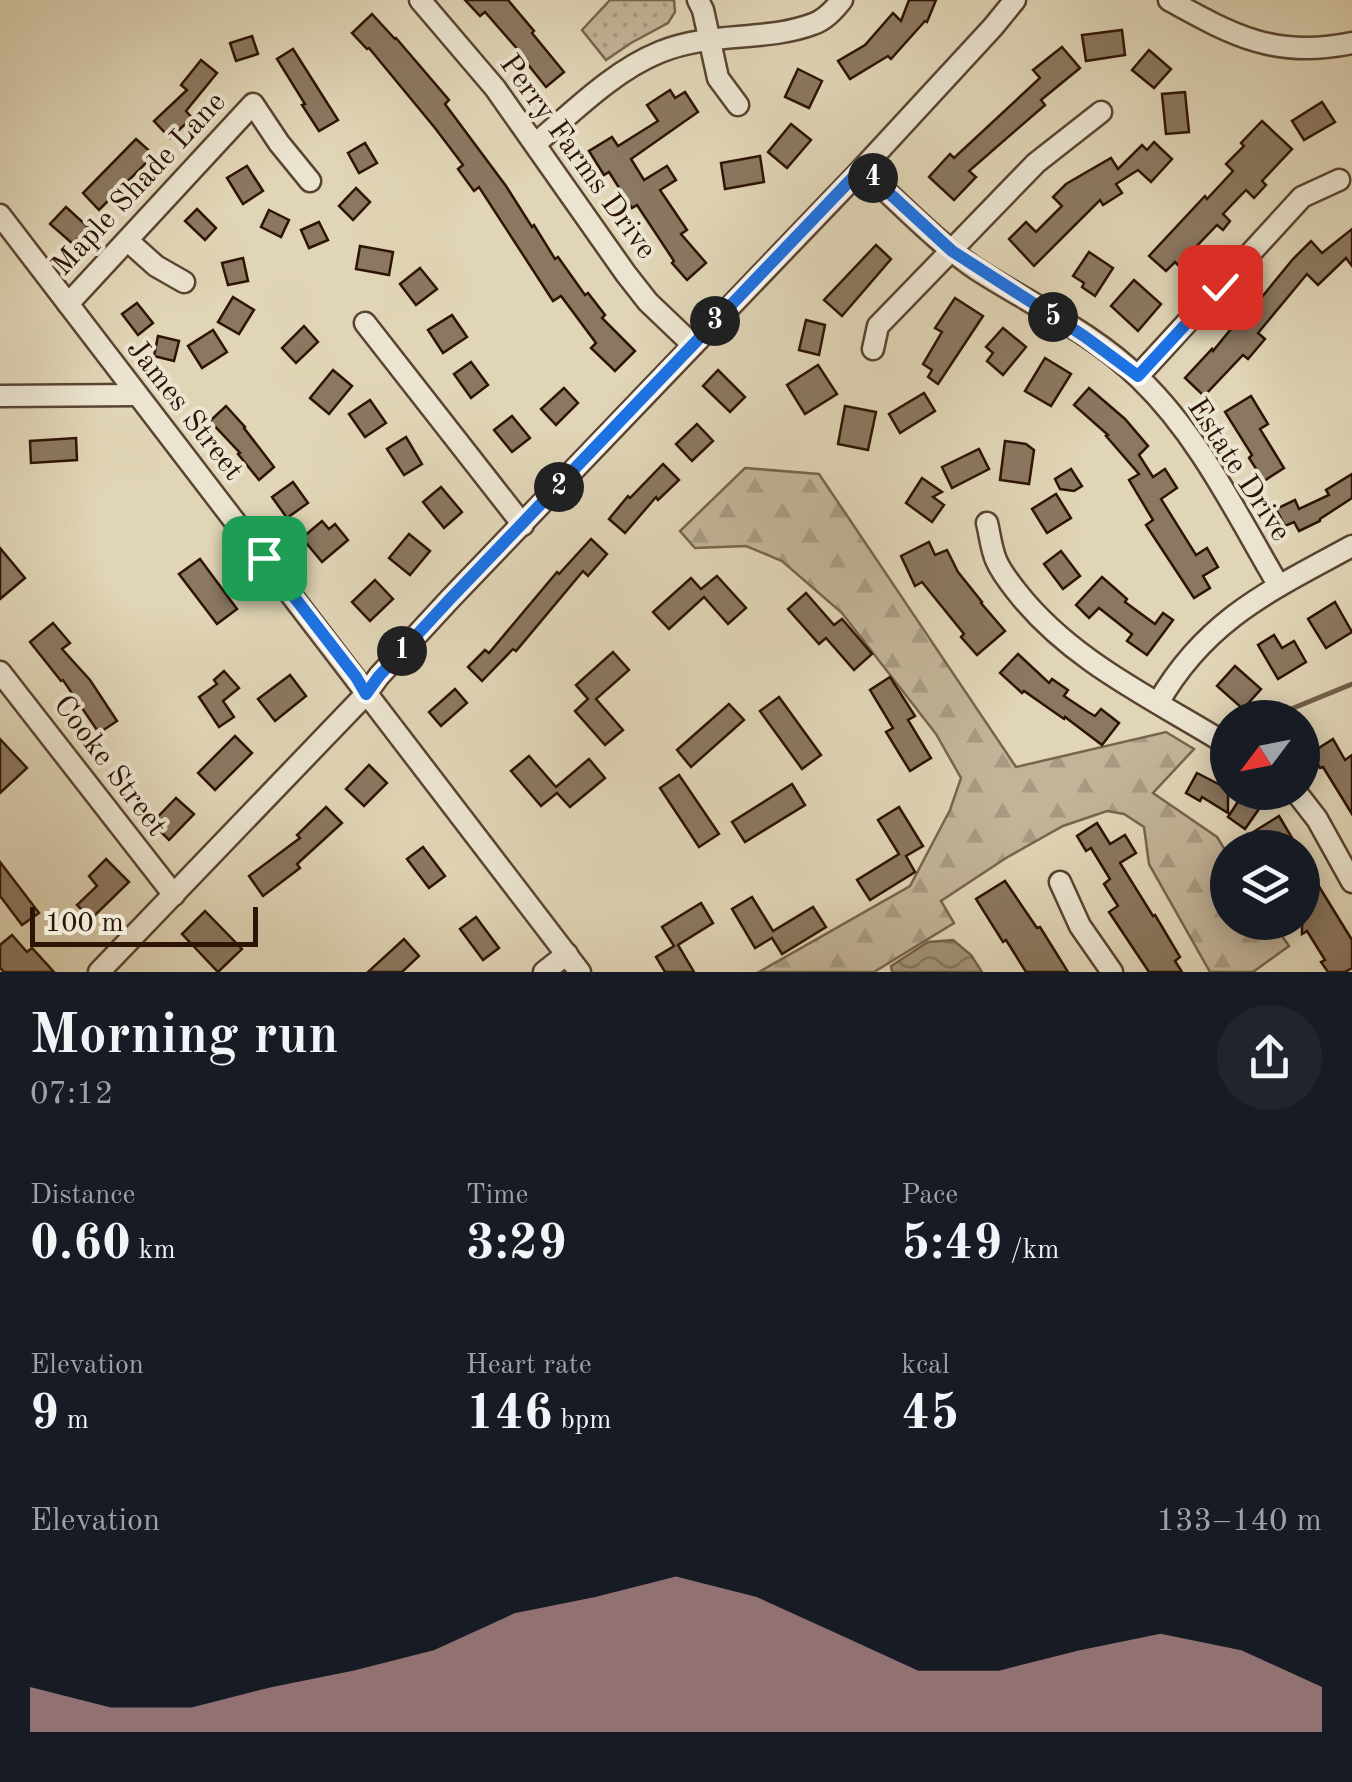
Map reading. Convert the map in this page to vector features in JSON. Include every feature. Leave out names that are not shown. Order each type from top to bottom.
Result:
[{"type":"street","name":"Perry Farms Drive","points":[[420,0],[495,88],[648,302],[692,344]]},
{"type":"street","points":[[698,0],[718,78],[738,105]]},
{"type":"street","points":[[535,144],[614,80],[658,52],[708,38],[782,32],[814,24],[842,0]]},
{"type":"street","points":[[99,972],[862,168],[1015,0]]},
{"type":"street","points":[[1169,0],[1235,34],[1271,46],[1314,48],[1352,42]]},
{"type":"street","name":"Maple Shade Lane","points":[[68,304],[253,104],[310,180]]},
{"type":"street","points":[[873,349],[878,326],[1036,163],[1100,112]]},
{"type":"street","name":"Estate Drive","points":[[862,168],[952,251],[1084,336],[1138,376],[1198,448],[1279,586]]},
{"type":"street","points":[[1138,376],[1302,197],[1339,180]]},
{"type":"street","name":"James Street","points":[[0,215],[580,972]]},
{"type":"street","points":[[128,241],[156,266],[184,282]]},
{"type":"street","points":[[365,322],[523,524]]},
{"type":"street","points":[[0,396],[137,395]]},
{"type":"street","points":[[987,522],[996,559],[1008,580],[1059,637],[1086,658],[1210,734]]},
{"type":"street","points":[[1158,702],[1204,640],[1241,610],[1352,546]]},
{"type":"street","name":"Cooke Street","points":[[0,672],[174,895]]},
{"type":"street","points":[[1310,810],[1352,882]]},
{"type":"street","points":[[1333,848],[1352,836]]},
{"type":"street","points":[[1060,882],[1080,926],[1112,972]]},
{"type":"street","points":[[544,972],[567,954]]},
{"type":"green space","points":[[610,0],[674,0],[675,12],[668,23],[606,60],[582,30]]},
{"type":"green space","points":[[745,468],[819,474],[1016,767],[1166,732],[1194,749],[1153,793],[1210,832],[1210,940],[1285,940],[1289,946],[1253,972],[1210,972],[1149,864],[1144,827],[1124,814],[1107,811],[1063,826],[941,901],[954,923],[874,972],[759,972],[910,886],[950,810],[961,778],[936,734],[842,613],[782,561],[746,546],[695,548],[680,531]]},
{"type":"water","points":[[953,940],[971,955],[982,972],[892,972],[891,966],[928,942]]},
{"type":"building","points":[[465,0],[508,0],[564,72],[546,87],[485,12],[480,16]]},
{"type":"building","points":[[909,0],[936,0],[927,22],[891,59],[888,56],[850,79],[838,61],[865,45],[893,13],[901,21]]},
{"type":"building","points":[[372,14],[449,100],[445,104],[555,259],[558,257],[605,315],[602,318],[635,351],[615,371],[591,348],[596,343],[561,296],[553,301],[479,187],[474,191],[458,169],[463,165],[435,128],[352,33]]},
{"type":"building","points":[[1122,30],[1125,55],[1086,61],[1082,35]]},
{"type":"building","points":[[252,36],[258,54],[236,61],[230,43]]},
{"type":"building","points":[[1062,47],[1080,68],[1041,100],[1045,105],[969,171],[976,177],[954,200],[929,177],[950,154],[954,158],[1040,78],[1033,70]]},
{"type":"building","points":[[293,49],[338,120],[319,131],[277,59]]},
{"type":"building","points":[[1149,50],[1171,69],[1154,88],[1132,70]]},
{"type":"building","points":[[201,60],[217,73],[186,111],[192,118],[170,138],[154,121],[187,90],[181,85]]},
{"type":"building","points":[[798,69],[822,81],[809,108],[785,97]]},
{"type":"building","points":[[670,90],[675,98],[685,92],[698,112],[631,159],[644,180],[667,166],[676,180],[660,190],[687,230],[681,234],[706,263],[687,280],[672,263],[637,205],[632,208],[609,172],[604,175],[589,151],[612,137],[618,146],[658,121],[647,105]]},
{"type":"building","points":[[1185,92],[1189,132],[1166,134],[1162,94]]},
{"type":"building","points":[[1322,102],[1335,122],[1304,140],[1292,121]]},
{"type":"building","points":[[1262,121],[1292,149],[1262,181],[1266,185],[1254,198],[1246,190],[1223,214],[1230,221],[1223,230],[1217,225],[1193,250],[1202,258],[1186,273],[1175,262],[1166,271],[1149,256],[1233,171],[1226,164]]},
{"type":"building","points":[[791,124],[811,140],[787,168],[768,152]]},
{"type":"building","points":[[136,139],[154,155],[99,210],[83,193]]},
{"type":"building","points":[[1154,142],[1172,159],[1151,182],[1138,170],[1116,184],[1122,193],[1103,205],[1100,200],[1034,266],[1009,239],[1026,222],[1036,232],[1062,206],[1053,197],[1066,184],[1111,158],[1118,169],[1142,145],[1147,150]]},
{"type":"building","points":[[365,143],[377,163],[359,173],[348,153]]},
{"type":"building","points":[[760,156],[764,182],[725,189],[721,163]]},
{"type":"building","points":[[247,166],[263,191],[243,204],[227,178]]},
{"type":"building","points":[[356,188],[370,202],[353,220],[339,206]]},
{"type":"building","points":[[66,207],[88,227],[73,244],[50,224]]},
{"type":"building","points":[[197,209],[216,228],[205,240],[185,221]]},
{"type":"building","points":[[269,210],[289,220],[281,237],[261,227]]},
{"type":"building","points":[[319,222],[328,240],[309,248],[301,230]]},
{"type":"building","points":[[1352,229],[1352,266],[1346,258],[1318,285],[1307,274],[1258,333],[1265,339],[1248,359],[1243,355],[1204,396],[1185,378],[1240,318],[1243,320],[1311,241],[1322,253]]},
{"type":"building","points":[[876,245],[891,259],[842,316],[824,300]]},
{"type":"building","points":[[360,246],[393,252],[389,275],[356,269]]},
{"type":"building","points":[[1089,252],[1113,268],[1095,296],[1073,276]]},
{"type":"building","points":[[243,258],[248,281],[228,285],[222,263]]},
{"type":"building","points":[[420,268],[437,289],[416,305],[400,284]]},
{"type":"building","points":[[1134,280],[1161,304],[1138,331],[1111,306]]},
{"type":"building","points":[[233,297],[254,310],[239,334],[218,322]]},
{"type":"building","points":[[955,298],[983,316],[938,384],[928,377],[932,370],[923,364],[942,332],[935,328]]},
{"type":"building","points":[[137,303],[153,323],[138,335],[122,314]]},
{"type":"building","points":[[452,315],[467,337],[443,353],[428,330]]},
{"type":"building","points":[[806,320],[825,325],[819,355],[799,350]]},
{"type":"building","points":[[304,326],[318,342],[296,363],[282,348]]},
{"type":"building","points":[[1003,328],[1026,347],[1003,375],[987,361],[993,353],[986,347]]},
{"type":"building","points":[[213,330],[227,352],[202,368],[188,346]]},
{"type":"building","points":[[158,336],[179,341],[174,361],[154,356]]},
{"type":"building","points":[[1045,358],[1071,374],[1051,406],[1025,391]]},
{"type":"building","points":[[471,362],[488,385],[471,398],[454,374]]},
{"type":"building","points":[[818,365],[837,394],[805,414],[787,385]]},
{"type":"building","points":[[333,370],[352,386],[329,414],[310,398]]},
{"type":"building","points":[[718,370],[745,397],[730,412],[703,386]]},
{"type":"building","points":[[564,388],[578,403],[556,425],[541,409]]},
{"type":"building","points":[[1089,388],[1125,419],[1148,446],[1139,455],[1153,477],[1165,469],[1177,488],[1161,499],[1196,555],[1207,548],[1218,567],[1203,576],[1210,588],[1194,598],[1146,525],[1153,520],[1129,480],[1139,474],[1108,435],[1074,405]]},
{"type":"building","points":[[924,393],[935,411],[900,433],[889,414]]},
{"type":"building","points":[[1251,396],[1268,424],[1260,429],[1284,468],[1264,481],[1225,412]]},
{"type":"building","points":[[370,400],[386,423],[365,437],[349,414]]},
{"type":"building","points":[[226,406],[274,467],[259,480],[210,421]]},
{"type":"building","points":[[845,406],[876,412],[868,450],[838,444]]},
{"type":"building","points":[[512,416],[530,438],[512,452],[494,430]]},
{"type":"building","points":[[697,424],[713,441],[692,461],[676,444]]},
{"type":"building","points":[[406,437],[422,464],[404,475],[387,449]]},
{"type":"building","points":[[76,438],[77,460],[31,463],[30,441]]},
{"type":"building","points":[[1005,441],[1026,444],[1034,450],[1029,484],[1000,480]]},
{"type":"building","points":[[979,449],[989,469],[952,488],[942,467]]},
{"type":"building","points":[[663,464],[679,480],[658,500],[656,497],[625,533],[609,519]]},
{"type":"building","points":[[1071,469],[1082,486],[1074,491],[1060,489],[1055,479]]},
{"type":"building","points":[[1352,474],[1352,498],[1299,531],[1294,522],[1285,526],[1276,509],[1295,500],[1299,509],[1329,495],[1326,490]]},
{"type":"building","points":[[922,478],[942,492],[933,497],[944,505],[932,522],[906,503]]},
{"type":"building","points":[[293,482],[308,503],[287,518],[272,497]]},
{"type":"building","points":[[441,487],[462,512],[444,528],[423,502]]},
{"type":"building","points":[[1056,494],[1071,518],[1047,533],[1032,509]]},
{"type":"building","points":[[322,521],[329,529],[335,524],[348,540],[322,562],[302,538]]},
{"type":"building","points":[[409,534],[430,551],[410,575],[389,558]]},
{"type":"building","points":[[591,539],[607,554],[588,576],[583,571],[516,651],[513,649],[482,681],[468,667],[485,650],[489,653],[557,572]]},
{"type":"building","points":[[929,542],[935,555],[947,550],[958,572],[1005,631],[977,655],[922,582],[915,586],[901,556]]},
{"type":"building","points":[[0,548],[25,578],[0,599]]},
{"type":"building","points":[[1061,551],[1080,576],[1063,589],[1044,564]]},
{"type":"building","points":[[200,559],[237,609],[217,624],[179,574]]},
{"type":"building","points":[[717,576],[746,608],[728,624],[704,597],[669,629],[653,612],[691,578],[701,589]]},
{"type":"building","points":[[1102,577],[1127,599],[1125,602],[1155,624],[1163,613],[1173,620],[1147,655],[1127,641],[1132,634],[1099,608],[1089,618],[1076,605]]},
{"type":"building","points":[[375,580],[393,599],[370,621],[352,602]]},
{"type":"building","points":[[806,593],[834,625],[842,619],[872,654],[854,670],[826,638],[819,644],[788,609]]},
{"type":"building","points":[[1335,602],[1352,632],[1326,648],[1308,619]]},
{"type":"building","points":[[53,623],[70,643],[62,649],[90,680],[117,721],[99,733],[63,680],[30,642]]},
{"type":"building","points":[[1274,635],[1282,648],[1294,641],[1306,662],[1278,679],[1258,645]]},
{"type":"building","points":[[613,652],[629,670],[596,699],[623,730],[605,745],[575,711],[588,699],[576,685]]},
{"type":"building","points":[[1018,654],[1049,683],[1052,679],[1068,690],[1064,696],[1095,716],[1101,709],[1119,723],[1102,745],[1065,717],[1022,693],[1000,673]]},
{"type":"building","points":[[1235,666],[1261,689],[1251,700],[1233,700],[1217,686]]},
{"type":"building","points":[[224,671],[239,688],[223,701],[234,717],[219,727],[199,697],[217,684],[214,680]]},
{"type":"building","points":[[290,675],[306,696],[275,721],[258,699]]},
{"type":"building","points":[[890,677],[915,716],[908,720],[931,758],[910,771],[886,732],[893,728],[870,690]]},
{"type":"building","points":[[455,689],[467,703],[441,726],[429,712]]},
{"type":"building","points":[[779,697],[821,755],[802,769],[760,711]]},
{"type":"building","points":[[729,704],[744,720],[691,767],[677,750]]},
{"type":"building","points":[[235,736],[252,753],[215,790],[198,773]]},
{"type":"building","points":[[0,739],[27,768],[0,793]]},
{"type":"building","points":[[1333,739],[1345,760],[1352,755],[1352,814],[1323,767],[1320,768],[1320,747]]},
{"type":"building","points":[[529,756],[556,787],[589,759],[605,778],[570,807],[557,793],[541,806],[511,771]]},
{"type":"building","points":[[369,765],[387,783],[364,806],[346,789]]},
{"type":"building","points":[[1197,773],[1210,780],[1210,802],[1186,793]]},
{"type":"building","points":[[679,775],[719,834],[699,847],[660,788]]},
{"type":"building","points":[[792,784],[805,805],[745,842],[732,822]]},
{"type":"building","points":[[176,798],[194,814],[169,840],[152,823]]},
{"type":"building","points":[[326,807],[342,823],[297,864],[300,868],[263,896],[249,876],[300,838],[297,835]]},
{"type":"building","points":[[899,807],[923,846],[906,856],[915,872],[870,900],[857,880],[899,854],[878,820]]},
{"type":"building","points":[[1233,810],[1258,810],[1245,829],[1228,817]]},
{"type":"building","points":[[1279,816],[1287,830],[1257,830]]},
{"type":"building","points":[[1097,823],[1110,844],[1125,835],[1136,853],[1120,863],[1180,957],[1175,961],[1182,972],[1149,972],[1109,912],[1118,906],[1104,884],[1110,879],[1091,848],[1086,851],[1077,836]]},
{"type":"building","points":[[423,847],[445,876],[429,888],[407,859]]},
{"type":"building","points":[[106,859],[129,882],[91,919],[77,905],[97,886],[89,876]]},
{"type":"building","points":[[0,862],[39,913],[22,925],[0,896]]},
{"type":"building","points":[[1005,881],[1068,972],[1026,972],[1006,940],[1003,942],[976,899]]},
{"type":"building","points":[[1320,888],[1352,940],[1352,968],[1328,972],[1321,962],[1325,960],[1313,940],[1320,940]]},
{"type":"building","points":[[752,897],[773,931],[813,907],[826,927],[782,954],[772,938],[755,948],[732,909]]},
{"type":"building","points":[[701,903],[713,923],[678,945],[694,972],[665,972],[656,957],[674,946],[662,927]]},
{"type":"building","points":[[205,911],[242,949],[218,972],[182,934]]},
{"type":"building","points":[[476,917],[499,948],[483,960],[460,929]]},
{"type":"building","points":[[12,935],[27,952],[32,948],[54,972],[4,972],[0,968],[0,945]]},
{"type":"building","points":[[404,939],[419,956],[402,972],[368,972]]},
{"type":"waterway","points":[[1313,700],[1352,684]]},
{"type":"route","points":[[264,558],[366,694],[450,599],[862,168],[952,251],[1084,336],[1138,376],[1220,287]]}]
